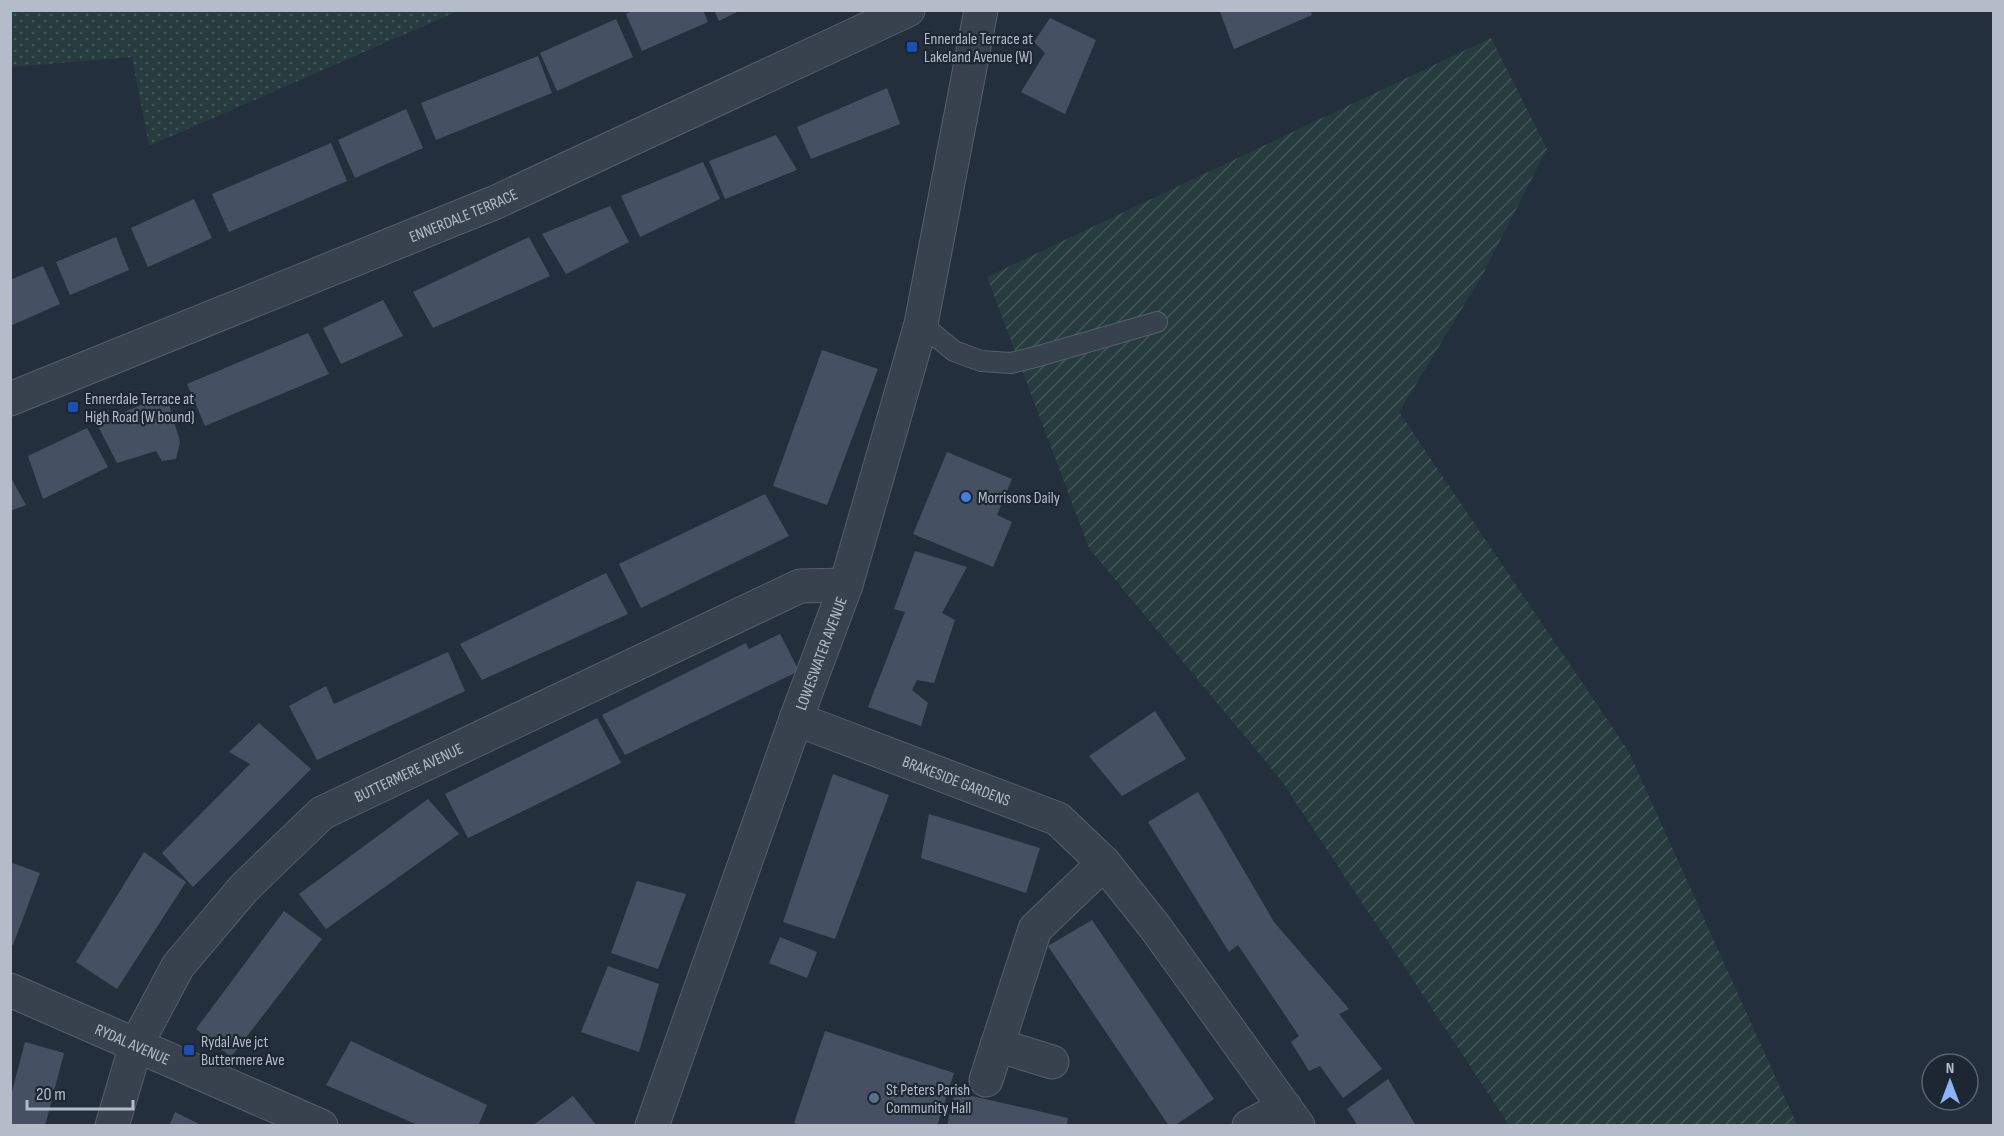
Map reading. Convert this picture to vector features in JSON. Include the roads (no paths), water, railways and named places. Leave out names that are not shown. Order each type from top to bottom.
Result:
[{"type":"street","name":"ENNERDALE TERRACE","points":[[10,399],[496,202],[908,10]]},
{"type":"street","name":"LOWESWATER AVENUE","points":[[652,1125],[846,585],[921,324],[981,10]]},
{"type":"street","name":"BUTTERMERE AVENUE","points":[[112,1125],[136,1045],[178,966],[244,888],[322,813],[800,586],[846,585]]},
{"type":"street","name":"BRAKESIDE GARDENS","points":[[796,719],[1058,819],[1104,863],[1155,927],[1292,1116]]},
{"type":"street","points":[[986,1080],[1035,928],[1104,863]]},
{"type":"street","name":"RYDAL AVENUE","points":[[10,990],[321,1125]]},
{"type":"street","points":[[997,1045],[1052,1062]]},
{"type":"street","points":[[1249,1125],[1292,1116]]},
{"type":"lane","points":[[921,324],[954,351],[981,361],[1011,363],[1157,322]]},
{"type":"place","name":"Ennerdale Terrace at Lakeland Avenue (W)","points":[[912,47]]},
{"type":"place","name":"Ennerdale Terrace at High Road (W bound)","points":[[73,407]]},
{"type":"place","name":"Morrisons Daily","points":[[966,497]]},
{"type":"place","name":"Rydal Ave jct Buttermere Ave","points":[[189,1050]]},
{"type":"place","name":"St Peters Parish Community Hall","points":[[874,1098]]}]
